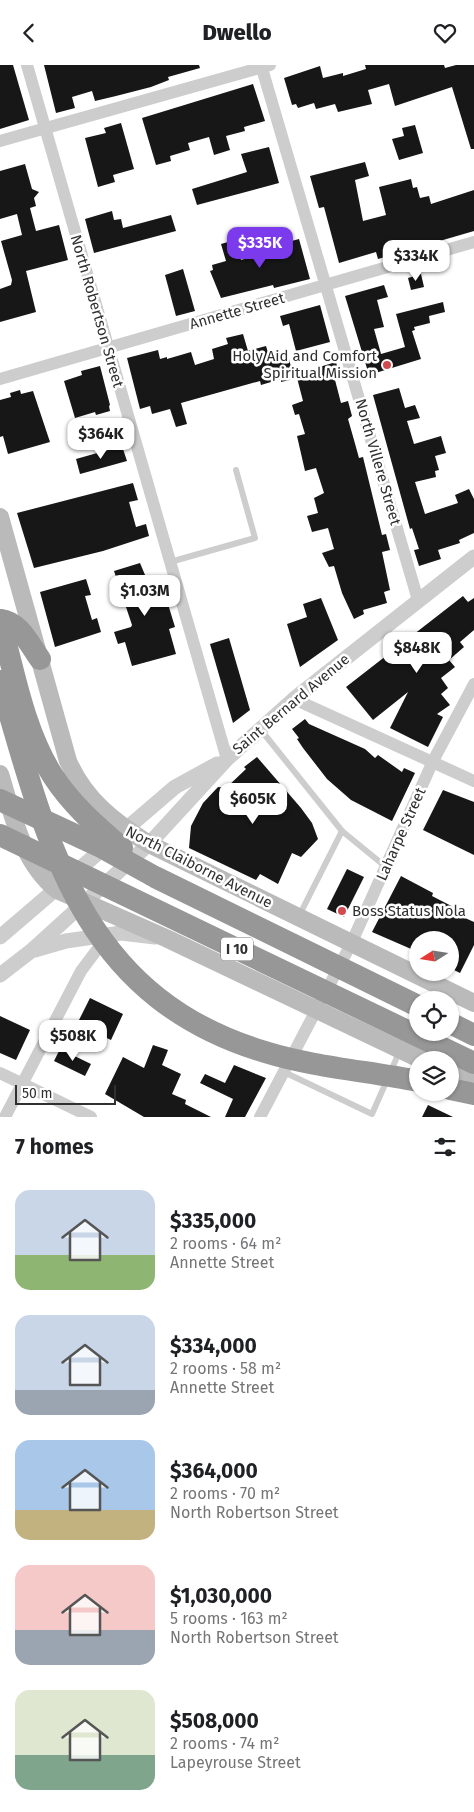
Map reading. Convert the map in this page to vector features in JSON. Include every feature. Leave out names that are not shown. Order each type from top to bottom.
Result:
[{"type":"highway","points":[[40,659],[19,629],[11,622],[0,620],[24,708],[42,756],[53,777],[92,822],[155,877]]},
{"type":"highway","points":[[0,681],[35,803],[57,858],[94,927],[117,959],[141,985],[163,1004],[187,1019],[246,1046],[299,1060],[409,1079]]},
{"type":"highway","name":"I 10","points":[[0,800],[99,846],[155,877],[409,1002]]},
{"type":"highway","name":"I 10","points":[[0,835],[474,1063]]},
{"type":"highway","points":[[459,1028],[474,1035]]},
{"type":"highway","points":[[459,1091],[474,1095]]},
{"type":"main road","name":"North Claiborne Avenue","points":[[0,517],[61,736],[74,775],[82,788],[101,809],[125,829],[148,844],[474,1003]]},
{"type":"main road","points":[[0,775],[26,853],[42,878],[57,890],[168,939],[409,1054]]},
{"type":"main road","points":[[459,1078],[474,1085]]},
{"type":"street","name":"North Robertson Street","points":[[27,65],[227,759]]},
{"type":"street","points":[[0,141],[264,66]]},
{"type":"street","name":"North Villere Street","points":[[264,66],[418,600]]},
{"type":"street","name":"Annette Street","points":[[0,379],[474,242]]},
{"type":"street","name":"Saint Bernard Avenue","points":[[0,975],[31,951],[148,844],[227,759],[294,699],[418,600],[471,563]]},
{"type":"street","name":"Laharpe Street","points":[[260,1117],[351,944],[433,761],[474,685]]},
{"type":"street","points":[[294,699],[474,781]]},
{"type":"street","name":"Saint Bernard Avenue","points":[[0,937],[175,787],[227,759]]},
{"type":"street","points":[[5,1117],[81,971],[99,947],[120,933]]},
{"type":"street","points":[[31,951],[66,941],[120,933],[168,939]]},
{"type":"street","points":[[0,1073],[91,1117]]},
{"type":"lane","points":[[170,562],[255,537],[236,470]]},
{"type":"lane","points":[[261,729],[342,831],[386,867]]},
{"type":"lane","points":[[298,917],[342,831]]},
{"type":"lane","points":[[284,1072],[372,1113],[400,1050]]},
{"type":"building","points":[[0,65],[13,65],[29,120],[0,129]]},
{"type":"building","points":[[44,65],[199,65],[200,68],[168,77],[169,80],[151,87],[95,101],[92,91],[72,97],[75,108],[56,113]]},
{"type":"building","points":[[365,65],[444,65],[445,68],[456,65],[474,65],[474,149],[471,149],[452,87],[395,106],[389,84],[368,90],[372,104],[338,112],[335,104],[316,109],[314,103],[298,108],[296,104],[292,105],[284,78],[320,66],[323,78],[343,73],[343,76],[366,69]]},
{"type":"building","points":[[253,84],[265,121],[244,127],[245,131],[226,136],[230,150],[214,155],[209,137],[188,143],[190,150],[170,156],[171,161],[156,165],[142,118]]},
{"type":"building","points":[[121,123],[134,169],[113,175],[115,182],[98,187],[85,138],[106,133],[104,128]]},
{"type":"building","points":[[415,125],[423,153],[399,160],[392,139],[404,136],[402,128]]},
{"type":"building","points":[[269,147],[279,183],[197,205],[192,189],[247,172],[241,154]]},
{"type":"building","points":[[365,162],[369,176],[355,180],[363,221],[386,215],[379,187],[411,179],[413,188],[417,187],[420,198],[429,196],[431,204],[474,190],[474,231],[378,259],[376,252],[339,263],[324,207],[319,208],[310,176]]},
{"type":"building","points":[[25,164],[32,189],[39,192],[34,198],[36,206],[30,208],[36,231],[59,225],[68,260],[26,271],[36,312],[0,322],[0,289],[11,285],[12,280],[1,241],[22,235],[17,214],[0,219],[0,171]]},
{"type":"building","points":[[112,211],[114,220],[121,219],[123,228],[171,215],[176,231],[94,253],[85,219]]},
{"type":"building","points":[[299,239],[310,279],[274,288],[273,285],[221,298],[210,271],[213,270],[212,265],[226,261],[221,244],[235,240],[241,260],[263,254],[262,249]]},
{"type":"building","points":[[183,269],[195,311],[176,316],[165,275]]},
{"type":"building","points":[[421,274],[424,287],[411,290],[408,278]]},
{"type":"building","points":[[384,285],[388,297],[377,300],[384,327],[374,329],[381,354],[405,347],[396,314],[443,302],[445,312],[429,316],[430,323],[414,327],[415,330],[412,331],[421,359],[369,375],[345,296]]},
{"type":"building","points":[[320,305],[330,342],[296,351],[289,324],[283,326],[280,316]]},
{"type":"building","points":[[243,334],[248,351],[266,346],[269,356],[287,351],[294,379],[281,382],[281,379],[261,385],[260,381],[181,403],[187,424],[176,427],[170,409],[152,414],[150,406],[140,409],[127,358],[158,350],[160,359],[167,357],[167,359],[191,352],[195,365],[214,359],[212,349],[228,344],[226,338]]},
{"type":"building","points":[[336,362],[340,378],[335,380],[341,403],[348,401],[352,416],[348,419],[359,458],[363,457],[382,535],[386,534],[390,550],[382,552],[390,590],[384,592],[387,603],[363,610],[364,614],[354,619],[342,593],[334,566],[329,567],[322,553],[334,549],[328,528],[312,532],[307,516],[318,513],[314,498],[324,493],[316,468],[305,471],[297,436],[305,434],[299,414],[295,415],[292,405],[303,401],[296,374]]},
{"type":"building","points":[[100,366],[110,411],[96,415],[95,412],[75,418],[64,381],[82,375],[81,371]]},
{"type":"building","points":[[399,388],[405,408],[415,405],[420,418],[407,421],[414,444],[441,436],[446,453],[435,456],[439,470],[435,471],[436,477],[415,482],[425,514],[458,503],[455,495],[469,489],[474,499],[474,533],[459,540],[460,543],[438,550],[441,559],[419,566],[414,550],[419,549],[412,528],[410,529],[373,395]]},
{"type":"building","points":[[20,390],[21,394],[33,391],[50,442],[8,454],[3,436],[0,437],[0,400],[11,397],[10,393]]},
{"type":"building","points":[[122,446],[127,461],[80,474],[76,459]]},
{"type":"building","points":[[133,483],[138,500],[129,502],[136,527],[146,524],[149,536],[103,551],[34,568],[17,513]]},
{"type":"building","points":[[140,563],[148,582],[160,578],[175,627],[169,629],[176,654],[132,666],[125,642],[118,644],[114,632],[131,627],[132,625],[114,571]]},
{"type":"building","points":[[86,579],[91,595],[85,596],[92,620],[97,618],[101,632],[55,647],[40,592]]},
{"type":"building","points":[[463,596],[468,602],[474,598],[474,630],[460,642],[464,647],[449,660],[455,667],[441,678],[448,688],[441,694],[450,705],[437,714],[443,717],[428,747],[390,728],[408,692],[373,720],[346,687]]},
{"type":"building","points":[[321,598],[338,640],[300,667],[287,624],[307,617],[303,604]]},
{"type":"building","points":[[229,638],[250,710],[233,723],[210,644]]},
{"type":"building","points":[[305,719],[309,724],[365,749],[375,758],[378,755],[402,772],[404,768],[415,773],[392,821],[351,800],[327,779],[303,748],[297,739],[299,738],[292,729]]},
{"type":"building","points":[[257,757],[301,808],[312,823],[318,839],[301,857],[292,853],[278,884],[260,874],[256,880],[189,848],[191,826],[203,803],[218,787],[226,788],[246,769],[244,767]]},
{"type":"building","points":[[443,790],[474,802],[474,855],[423,830]]},
{"type":"building","points":[[347,869],[364,877],[344,917],[327,909]]},
{"type":"building","points":[[401,876],[433,893],[432,896],[467,914],[465,918],[474,922],[474,945],[460,973],[459,931],[409,931],[409,948],[372,932]]},
{"type":"building","points":[[90,998],[123,1014],[111,1040],[77,1024]]},
{"type":"building","points":[[0,1016],[30,1030],[16,1060],[0,1053]]},
{"type":"building","points":[[153,1045],[168,1050],[162,1065],[181,1074],[172,1094],[186,1100],[185,1104],[211,1117],[144,1117],[105,1094],[123,1057],[144,1068]]},
{"type":"building","points":[[60,1049],[91,1064],[85,1076],[54,1061]]},
{"type":"building","points":[[234,1065],[266,1078],[245,1117],[225,1117],[233,1099],[200,1083],[205,1074],[225,1083]]},
{"type":"building","points":[[428,1105],[453,1117],[422,1117]]},
{"type":"place","name":"Holy Aid and Comfort Spiritual Mission","points":[[387,365]]},
{"type":"place","name":"Boss Status Nola","points":[[342,911]]}]
